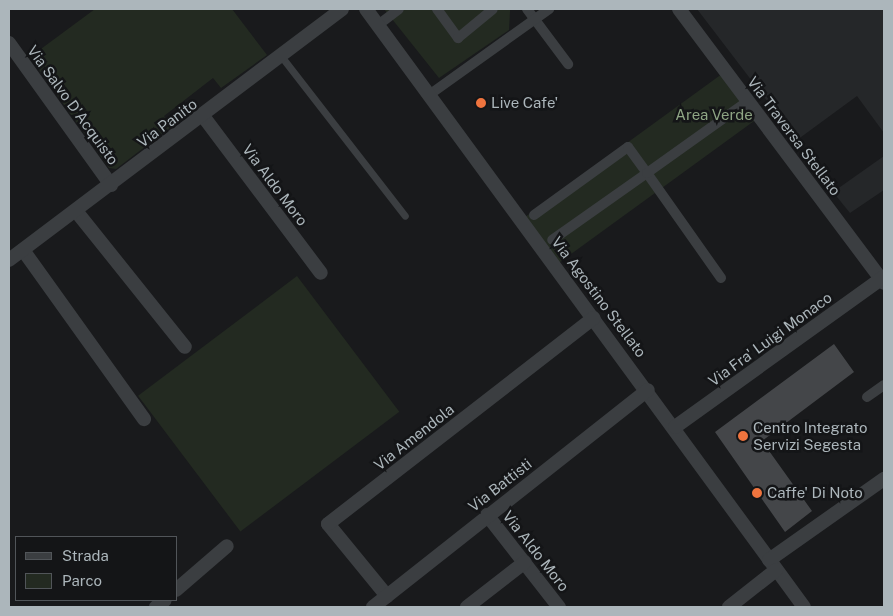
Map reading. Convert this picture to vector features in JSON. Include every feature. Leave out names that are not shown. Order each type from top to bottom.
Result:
[{"type":"street","name":"Via Panito","points":[[10,258],[203,116],[342,9]]},
{"type":"street","name":"Via Agostino Stellato","points":[[366,9],[648,390],[804,607]]},
{"type":"street","points":[[378,25],[399,9]]},
{"type":"street","points":[[437,9],[458,38],[493,9]]},
{"type":"street","points":[[527,9],[568,64]]},
{"type":"street","points":[[429,95],[549,9]]},
{"type":"street","name":"Via Traversa Stellato","points":[[679,9],[883,280]]},
{"type":"street","name":"Via Salvo D'Acquisto","points":[[9,43],[111,185]]},
{"type":"street","points":[[552,240],[748,101]]},
{"type":"street","name":"Via Aldo Moro","points":[[203,116],[321,273]]},
{"type":"street","points":[[534,216],[628,147],[721,278]]},
{"type":"street","points":[[76,211],[185,347]]},
{"type":"street","points":[[23,250],[144,420]]},
{"type":"street","name":"Via Fra' Luigi Monaco","points":[[675,428],[883,280]]},
{"type":"street","name":"Via Amendola","points":[[387,596],[328,524],[594,318]]},
{"type":"street","points":[[867,397],[884,384]]},
{"type":"street","name":"Via Battisti","points":[[373,607],[487,515],[648,390]]},
{"type":"street","points":[[728,607],[773,565],[884,479]]},
{"type":"street","name":"Via Aldo Moro","points":[[487,515],[559,607]]},
{"type":"street","points":[[178,588],[227,546]]},
{"type":"street","points":[[467,607],[525,562]]},
{"type":"lane","points":[[281,56],[405,216]]},
{"type":"shaded area","points":[[697,9],[884,9],[884,133],[857,96],[797,140]]},
{"type":"shaded area","points":[[884,156],[884,190],[850,213],[833,192]]},
{"type":"green space","points":[[95,9],[232,9],[267,55],[221,88],[213,78],[164,116],[172,126],[116,169],[109,168],[30,57]]},
{"type":"green space","points":[[384,9],[510,9],[509,30],[439,78]]},
{"type":"green space","name":"Area Verde","points":[[726,71],[760,117],[555,266],[521,220]]},
{"type":"green space","points":[[297,276],[399,412],[240,532],[138,396]]},
{"type":"building","name":"Centro Integrato Servizi Segesta","points":[[834,344],[854,372],[762,441],[812,511],[785,532],[715,432]]},
{"type":"place","name":"Live Cafe'","points":[[481,103]]},
{"type":"place","name":"Centro Integrato Servizi Segesta","points":[[743,436]]},
{"type":"place","name":"Caffe' Di Noto","points":[[757,493]]}]
